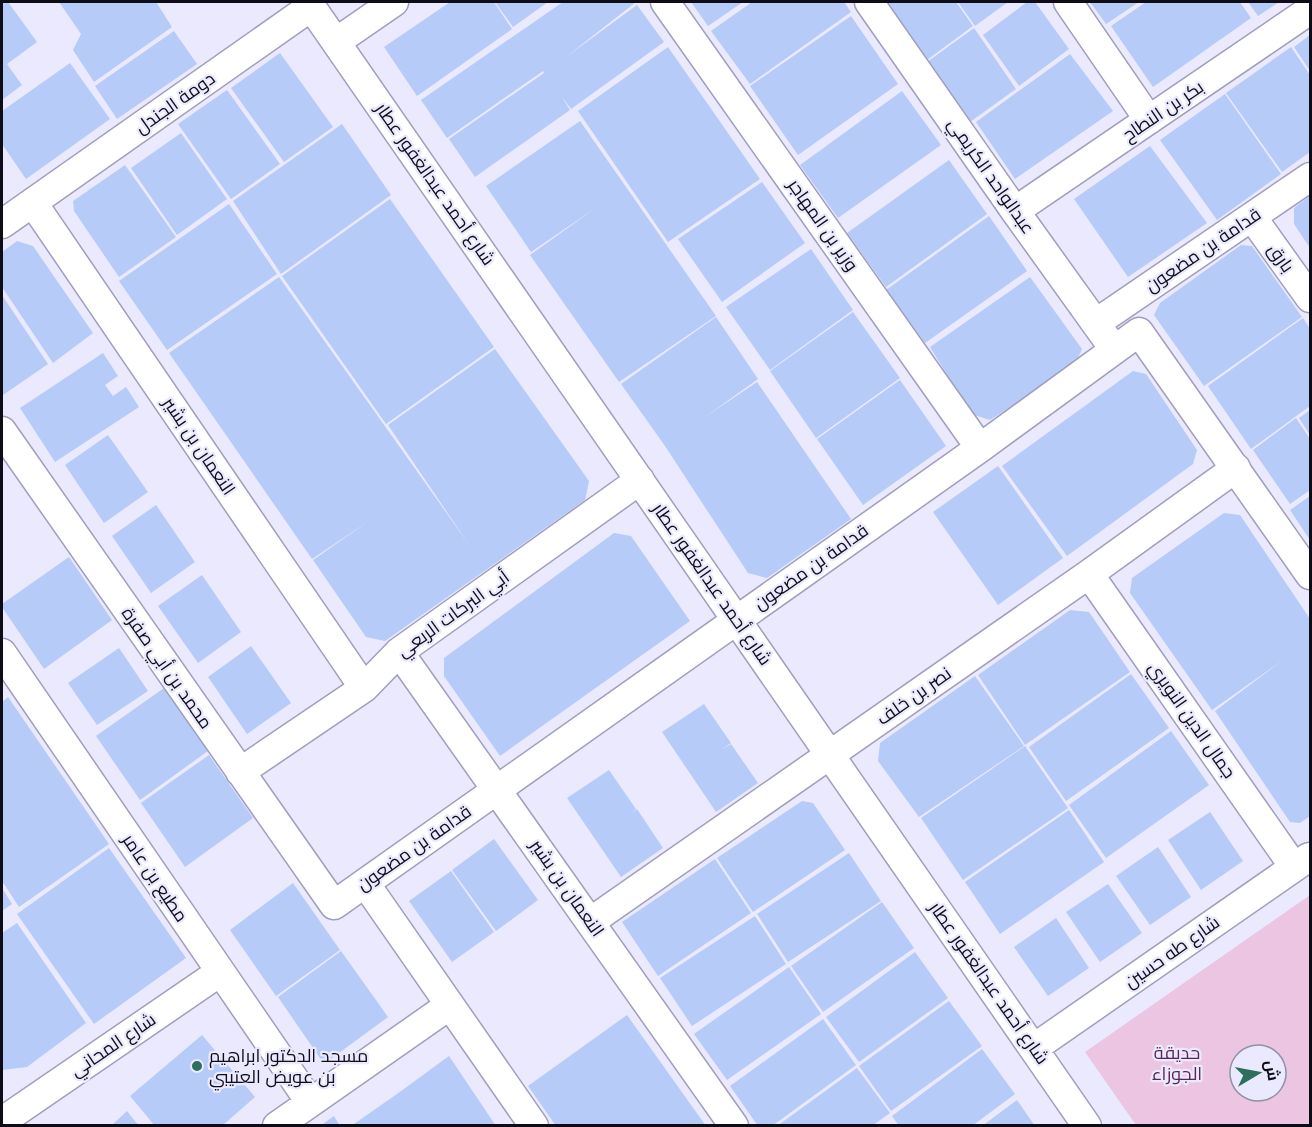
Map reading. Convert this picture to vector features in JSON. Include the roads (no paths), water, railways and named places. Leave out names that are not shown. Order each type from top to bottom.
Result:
[{"type":"street","points":[[336,42],[394,2]]},
{"type":"street","name":"وزير بن المهاجر","points":[[665,2],[980,448]]},
{"type":"street","name":"عبدالواحد الكريمي","points":[[869,2],[1114,349]]},
{"type":"street","points":[[1068,2],[1149,120]]},
{"type":"street","name":"دومة الجندل","points":[[2,224],[310,4],[336,42]]},
{"type":"street","name":"بكر بن النطاح","points":[[1015,211],[1311,10]]},
{"type":"street","name":"شارع أحمد عبدالغفور عطار","points":[[336,42],[1088,1125]]},
{"type":"street","name":"قدامة بن مضعون","points":[[1096,323],[1311,177]]},
{"type":"street","name":"النعمان بن بشير","points":[[33,203],[364,688]]},
{"type":"street","name":"بارق","points":[[1252,217],[1311,298]]},
{"type":"street","name":"قدامة بن مضعون","points":[[334,905],[980,448],[1139,332],[1236,468]]},
{"type":"street","name":"محمد بن أبي صفرة","points":[[2,431],[334,905]]},
{"type":"street","points":[[1236,468],[1311,575]]},
{"type":"street","name":"نصر بن خلف","points":[[590,922],[1089,574],[1236,468]]},
{"type":"street","name":"أبي البركات الربعي","points":[[240,772],[364,688],[399,652],[640,480]]},
{"type":"street","name":"جمال الدين النويري","points":[[1089,574],[1302,861]]},
{"type":"street","name":"النعمان بن بشير","points":[[399,652],[734,1125]]},
{"type":"street","name":"مطيع بن عامر","points":[[2,653],[310,1102]]},
{"type":"street","name":"شارع طه حسين","points":[[1034,1048],[1302,861]]},
{"type":"street","points":[[365,883],[534,1125]]},
{"type":"street","name":"شارع المحاني","points":[[7,1118],[220,972]]},
{"type":"street","points":[[277,1125],[450,1005]]},
{"type":"place","name":"مسجد الدكتور ابراهيم بن عويض العتيبي","points":[[197,1066]]},
{"type":"park label","name":"حديقة الجوزاء","points":[[1177,1063]]}]
